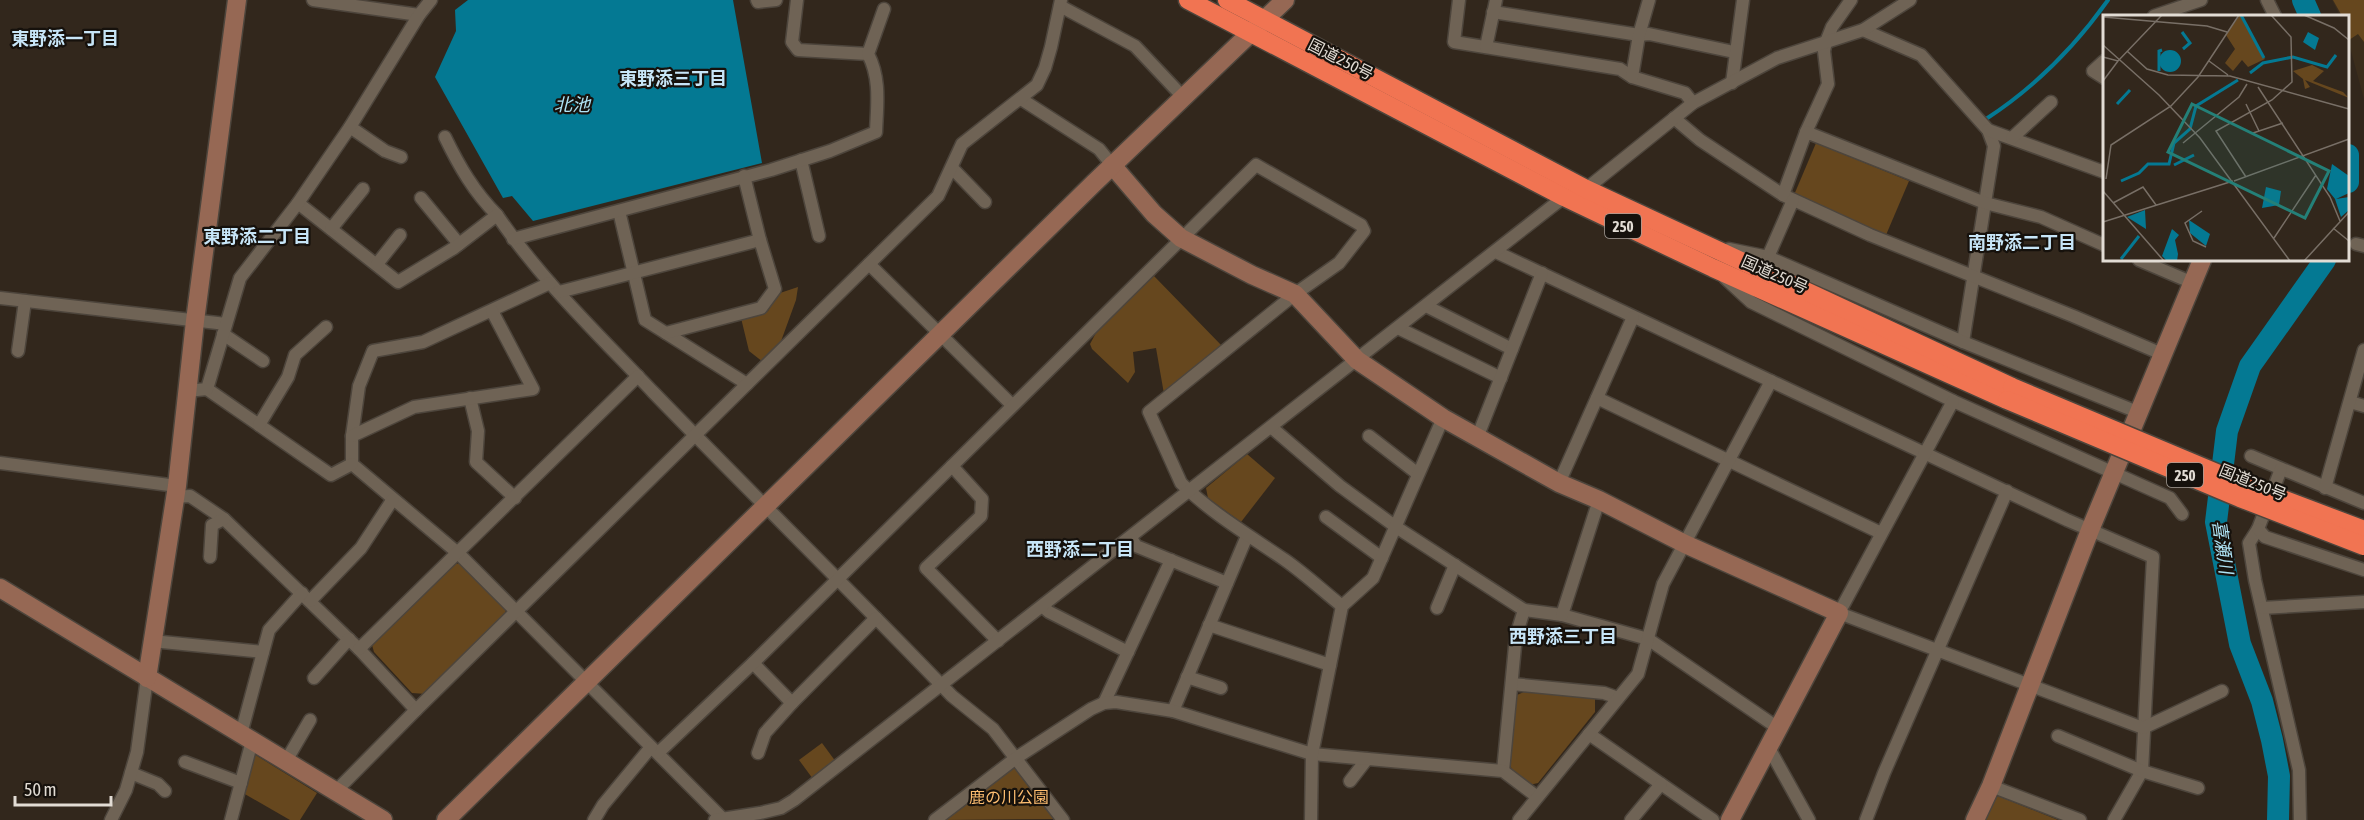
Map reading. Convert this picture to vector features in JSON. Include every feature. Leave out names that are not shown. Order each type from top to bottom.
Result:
[{"type":"highway","name":"国道250号","points":[[1188,0],[1249,34],[1564,197],[1713,268],[2009,393],[2240,498],[2364,546]]},
{"type":"highway","name":"国道250号","points":[[1227,0],[1586,189],[2009,393],[2364,530]]},
{"type":"street","points":[[111,820],[126,790],[137,752],[176,492],[195,321],[237,0]]},
{"type":"street","points":[[313,0],[419,15]]},
{"type":"street","points":[[207,389],[240,278],[298,203],[350,127],[419,15],[431,0]]},
{"type":"street","points":[[757,0],[758,2],[776,0]]},
{"type":"street","points":[[797,0],[792,42],[798,50],[868,54]]},
{"type":"street","points":[[446,820],[939,334],[1285,0]]},
{"type":"street","points":[[1459,0],[1454,42],[1620,69],[1632,77],[1684,93],[1693,103]]},
{"type":"street","points":[[1632,77],[1639,35],[1649,0]]},
{"type":"street","points":[[1732,82],[1734,52],[1743,0]]},
{"type":"street","points":[[1768,257],[1806,132],[1828,84],[1824,51],[1826,42],[1832,27],[1851,0]]},
{"type":"street","points":[[760,240],[634,273],[555,288],[492,311],[423,342],[373,351],[359,386],[352,436],[352,464],[459,554],[720,819],[767,816],[794,800],[1564,197],[1586,189],[1693,103],[1777,58],[1863,30],[1910,0]]},
{"type":"street","points":[[2155,15],[2169,5],[2201,0]]},
{"type":"street","points":[[2267,0],[2274,15]]},
{"type":"street","points":[[336,792],[416,710],[938,196],[962,144],[1037,85],[1045,68],[1060,3],[1136,46],[1183,97]]},
{"type":"street","points":[[1486,47],[1495,6],[1734,52]]},
{"type":"street","points":[[513,239],[801,160],[876,132],[878,88],[873,64],[868,54],[884,9]]},
{"type":"street","points":[[1863,30],[1921,55],[1988,130],[1994,146],[1963,342]]},
{"type":"street","points":[[2103,62],[2093,71],[2103,77]]},
{"type":"street","points":[[1021,99],[1099,149],[1154,214],[1181,238],[1252,275],[1295,294],[1357,360],[1443,418],[1559,483],[1599,500],[1686,544],[1839,613],[2143,728],[2222,691]]},
{"type":"street","points":[[2012,138],[2051,102]]},
{"type":"street","points":[[1674,118],[1700,140],[1788,197],[1870,236],[2162,354]]},
{"type":"street","points":[[350,127],[385,151],[401,157]]},
{"type":"street","points":[[1988,130],[2103,172]]},
{"type":"street","points":[[1806,132],[1985,203],[2041,217],[2103,245]]},
{"type":"street","points":[[445,137],[462,172],[497,215],[513,239],[555,288],[695,436],[767,506],[942,685],[993,729],[1061,820]]},
{"type":"street","points":[[801,160],[819,236]]},
{"type":"street","points":[[594,820],[603,805],[654,750],[753,663],[1256,165],[1361,225],[1364,231],[1339,263],[1295,294],[1149,412],[1181,483],[1247,536],[1286,561],[1342,606]]},
{"type":"street","points":[[952,168],[985,202]]},
{"type":"street","points":[[666,333],[761,308],[775,290],[744,176]]},
{"type":"street","points":[[331,229],[363,189]]},
{"type":"street","points":[[421,198],[459,244]]},
{"type":"street","points":[[298,203],[398,282],[459,244],[497,215]]},
{"type":"street","points":[[619,210],[645,320],[747,384]]},
{"type":"street","points":[[377,264],[400,235]]},
{"type":"street","points":[[1706,245],[1768,257],[1963,342],[2140,413]]},
{"type":"street","points":[[1496,252],[1633,318],[2153,557],[2142,771],[2114,820]]},
{"type":"street","points":[[2141,261],[2193,283]]},
{"type":"street","points":[[1975,820],[2090,530],[2202,261]]},
{"type":"street","points":[[869,264],[1012,405]]},
{"type":"street","points":[[1713,268],[1751,302],[1953,401],[2170,498],[2182,514]]},
{"type":"street","points":[[1477,438],[1542,273]]},
{"type":"street","points":[[0,298],[195,321],[225,329],[263,361]]},
{"type":"street","points":[[18,351],[25,301]]},
{"type":"street","points":[[1426,306],[1512,349]]},
{"type":"street","points":[[352,436],[414,406],[533,389],[492,311]]},
{"type":"street","points":[[1559,483],[1633,318]]},
{"type":"street","points":[[259,425],[288,377],[295,355],[326,327]]},
{"type":"street","points":[[1398,328],[1501,378]]},
{"type":"street","points":[[8,332],[21,333]]},
{"type":"street","points":[[2325,488],[2364,350]]},
{"type":"street","points":[[359,649],[459,554],[638,376]]},
{"type":"street","points":[[1519,820],[1536,796],[1638,674],[1663,584],[1771,381]]},
{"type":"street","points":[[187,391],[207,389],[331,475],[352,464]]},
{"type":"street","points":[[470,398],[478,431],[476,462],[515,498]]},
{"type":"street","points":[[1597,398],[1881,533]]},
{"type":"street","points":[[1730,820],[1953,401]]},
{"type":"street","points":[[2350,402],[2364,406]]},
{"type":"street","points":[[1311,820],[1312,754],[1342,606],[1373,578],[1443,418]]},
{"type":"street","points":[[1271,427],[1340,486],[1396,528],[1524,610],[1562,615],[1648,639],[1778,728]]},
{"type":"street","points":[[1369,435],[1418,474]]},
{"type":"street","points":[[2251,456],[2364,503]]},
{"type":"street","points":[[0,464],[190,496],[224,519],[349,639],[416,710]]},
{"type":"street","points":[[952,466],[982,499],[981,516],[926,568],[998,641]]},
{"type":"street","points":[[2281,469],[2258,529],[2249,543],[2299,770],[2300,820]]},
{"type":"street","points":[[1866,820],[1884,772],[2007,491]]},
{"type":"street","points":[[231,820],[241,783],[246,738],[269,630],[361,548],[393,499]]},
{"type":"street","points":[[1562,615],[1599,500]]},
{"type":"street","points":[[1326,517],[1382,558]]},
{"type":"street","points":[[210,557],[212,525],[224,519]]},
{"type":"street","points":[[2258,529],[2265,537],[2364,570]]},
{"type":"street","points":[[1173,711],[1247,536]]},
{"type":"street","points":[[1131,538],[1136,546],[1227,583]]},
{"type":"street","points":[[1104,703],[1171,560]]},
{"type":"street","points":[[1437,608],[1455,565]]},
{"type":"street","points":[[0,588],[383,820]]},
{"type":"street","points":[[2262,608],[2364,602]]},
{"type":"street","points":[[1043,607],[1128,652]]},
{"type":"street","points":[[1503,771],[1516,636],[1524,610]]},
{"type":"street","points":[[758,753],[765,734],[792,703],[876,618]]},
{"type":"street","points":[[1209,625],[1330,665]]},
{"type":"street","points":[[314,678],[349,639]]},
{"type":"street","points":[[152,640],[263,652]]},
{"type":"street","points":[[753,663],[792,703]]},
{"type":"street","points":[[1187,677],[1221,688]]},
{"type":"street","points":[[1512,684],[1604,693],[1618,698]]},
{"type":"street","points":[[935,820],[1016,758],[1092,709],[1104,703],[1116,702],[1173,711],[1312,754],[1503,771],[1536,796]]},
{"type":"street","points":[[286,761],[310,720]]},
{"type":"street","points":[[1589,734],[1713,820]]},
{"type":"street","points":[[2058,736],[2142,771],[2198,788]]},
{"type":"street","points":[[1769,748],[1809,820]]},
{"type":"street","points":[[1358,778],[1367,759]]},
{"type":"street","points":[[185,762],[241,783]]},
{"type":"street","points":[[131,773],[158,784],[165,791]]},
{"type":"street","points":[[1632,820],[1661,784]]},
{"type":"street","points":[[1990,786],[2080,820]]},
{"type":"shaded area","points":[[2332,0],[2364,0],[2364,99],[2349,44],[2349,15],[2340,15]]},
{"type":"green space","points":[[2333,0],[2364,0],[2364,42],[2358,34],[2349,40],[2349,15],[2341,15]]},
{"type":"green space","points":[[1816,143],[1909,181],[1886,235],[1794,195]]},
{"type":"green space","points":[[1154,276],[1222,346],[1164,394],[1156,348],[1133,352],[1135,372],[1128,383],[1092,349],[1090,344],[1097,331]]},
{"type":"green space","points":[[798,287],[796,300],[780,344],[763,362],[749,351],[741,318],[768,311],[777,294]]},
{"type":"green space","points":[[1247,454],[1275,478],[1241,522],[1208,498],[1206,488]]},
{"type":"green space","points":[[462,563],[505,607],[506,617],[426,694],[412,693],[374,652],[372,645],[455,564]]},
{"type":"green space","points":[[1528,690],[1595,697],[1595,712],[1538,783],[1529,785],[1512,772],[1510,762],[1517,695]]},
{"type":"green space","points":[[822,743],[836,762],[813,779],[799,760]]},
{"type":"green space","points":[[254,754],[317,793],[300,820],[290,820],[243,793]]},
{"type":"green space","name":"鹿の川公園","points":[[1014,766],[1055,819],[944,820]]},
{"type":"green space","points":[[1998,796],[2058,820],[1983,820],[1992,799]]},
{"type":"water","name":"北池","points":[[468,0],[733,0],[762,163],[533,221],[512,196],[503,198],[435,77],[456,31],[455,10]]},
{"type":"waterway","points":[[1986,119],[2021,94],[2053,66],[2108,0]]},
{"type":"waterway","name":"喜瀬川","points":[[2303,0],[2310,15]]},
{"type":"waterway","name":"喜瀬川","points":[[2278,820],[2279,776],[2272,740],[2262,701],[2240,644],[2216,522],[2227,431],[2250,366],[2324,261]]},
{"type":"district","name":"東野添一丁目","points":[[65,38]]},
{"type":"district","name":"東野添三丁目","points":[[673,78]]},
{"type":"district","name":"東野添二丁目","points":[[257,236]]},
{"type":"district","name":"南野添二丁目","points":[[2022,242]]},
{"type":"district","name":"西野添二丁目","points":[[1080,549]]},
{"type":"district","name":"西野添三丁目","points":[[1563,636]]}]
